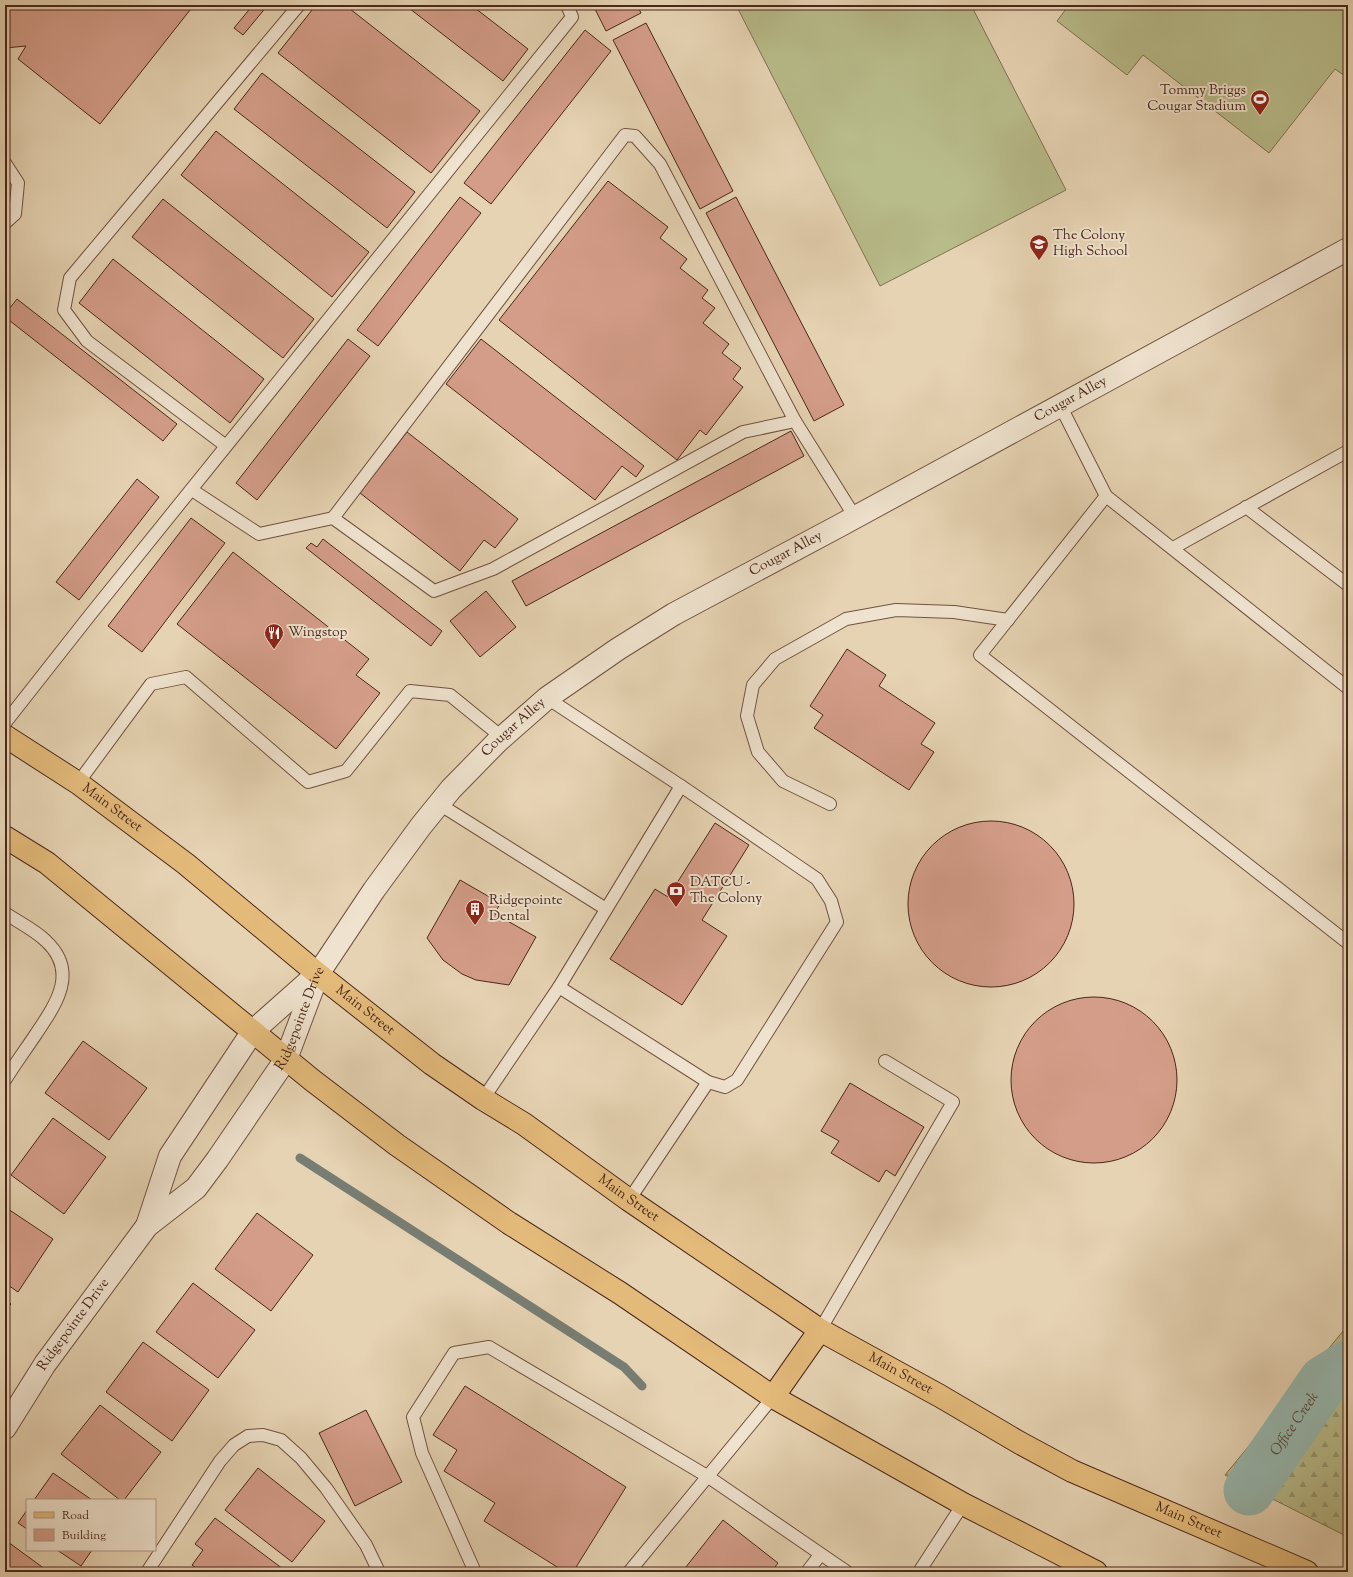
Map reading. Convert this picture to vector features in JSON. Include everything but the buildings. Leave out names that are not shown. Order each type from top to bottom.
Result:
[{"type":"main road","name":"Main Street","points":[[5,736],[78,783],[186,864],[318,974],[432,1064],[483,1099],[524,1124],[629,1200],[820,1330],[940,1396],[1020,1443],[1072,1470],[1307,1572]]},
{"type":"main road","points":[[5,837],[47,863],[286,1059],[397,1145],[509,1223],[620,1293],[773,1397],[962,1504],[1096,1572]]},
{"type":"main road","points":[[773,1397],[820,1330]]},
{"type":"street","name":"Cougar Alley","points":[[318,974],[374,890],[421,826],[451,789],[503,738],[547,698],[618,649],[674,614],[1249,304],[1348,249]]},
{"type":"street","name":"Ridgepointe Drive","points":[[147,1226],[170,1156],[253,1031],[318,974]]},
{"type":"street","name":"Ridgepointe Drive","points":[[5,1428],[46,1364],[147,1226],[196,1188],[217,1160],[286,1059],[318,974]]},
{"type":"lane","points":[[226,446],[87,341],[64,310],[70,278],[299,5]]},
{"type":"lane","points":[[5,723],[572,17],[567,5]]},
{"type":"lane","points":[[192,490],[259,534],[333,518],[625,136],[635,136],[660,164],[795,421],[855,517]]},
{"type":"lane","points":[[5,163],[18,183],[15,214],[5,224]]},
{"type":"lane","points":[[1060,405],[1106,496],[1348,688]]},
{"type":"lane","points":[[333,518],[434,591],[493,569],[743,432],[795,421]]},
{"type":"lane","points":[[1173,548],[1348,450]]},
{"type":"lane","points":[[1106,496],[980,655],[1348,943]]},
{"type":"lane","points":[[1246,507],[1348,585]]},
{"type":"lane","points":[[830,804],[783,781],[758,752],[747,716],[753,685],[775,659],[846,619],[896,610],[954,612],[1008,620]]},
{"type":"lane","points":[[78,783],[151,684],[186,677],[308,782],[346,771],[410,691],[450,695],[503,738]]},
{"type":"lane","points":[[547,698],[817,878],[831,901],[837,922],[737,1080],[725,1087],[708,1082],[559,987]]},
{"type":"lane","points":[[483,1099],[559,987],[681,786]]},
{"type":"lane","points":[[439,804],[606,909]]},
{"type":"lane","points":[[5,913],[46,940],[55,951],[61,962],[63,973],[61,992],[52,1010],[5,1080]]},
{"type":"lane","points":[[820,1330],[953,1102],[884,1061]]},
{"type":"lane","points":[[629,1200],[708,1082]]},
{"type":"lane","points":[[475,1572],[422,1453],[413,1417],[454,1353],[489,1347],[707,1476],[846,1572]]},
{"type":"lane","points":[[629,1572],[773,1397]]},
{"type":"lane","points":[[147,1572],[220,1461],[234,1445],[248,1436],[263,1435],[281,1440],[301,1458],[326,1488],[366,1545],[379,1572]]},
{"type":"lane","points":[[919,1572],[962,1504]]},
{"type":"lane","points":[[807,1572],[820,1555]]},
{"type":"green space","points":[[736,5],[971,5],[1066,190],[880,286]]},
{"type":"green space","name":"Tommy Briggs Cougar Stadium","points":[[1069,5],[1348,5],[1348,78],[1335,69],[1269,153],[1143,55],[1127,75],[1057,21]]},
{"type":"green space","points":[[1348,1325],[1348,1537],[1225,1475]]},
{"type":"waterway","points":[[300,1158],[624,1367],[642,1386]]},
{"type":"waterway","name":"Office Creek","points":[[1249,1490],[1324,1381],[1348,1366]]},
{"type":"place","name":"Tommy Briggs Cougar Stadium","points":[[1260,116]]},
{"type":"place","name":"The Colony High School","points":[[1039,261]]},
{"type":"place","name":"Wingstop","points":[[274,650]]},
{"type":"place","name":"DATCU - The Colony","points":[[676,908]]},
{"type":"place","name":"Ridgepointe Dental","points":[[475,926]]}]
